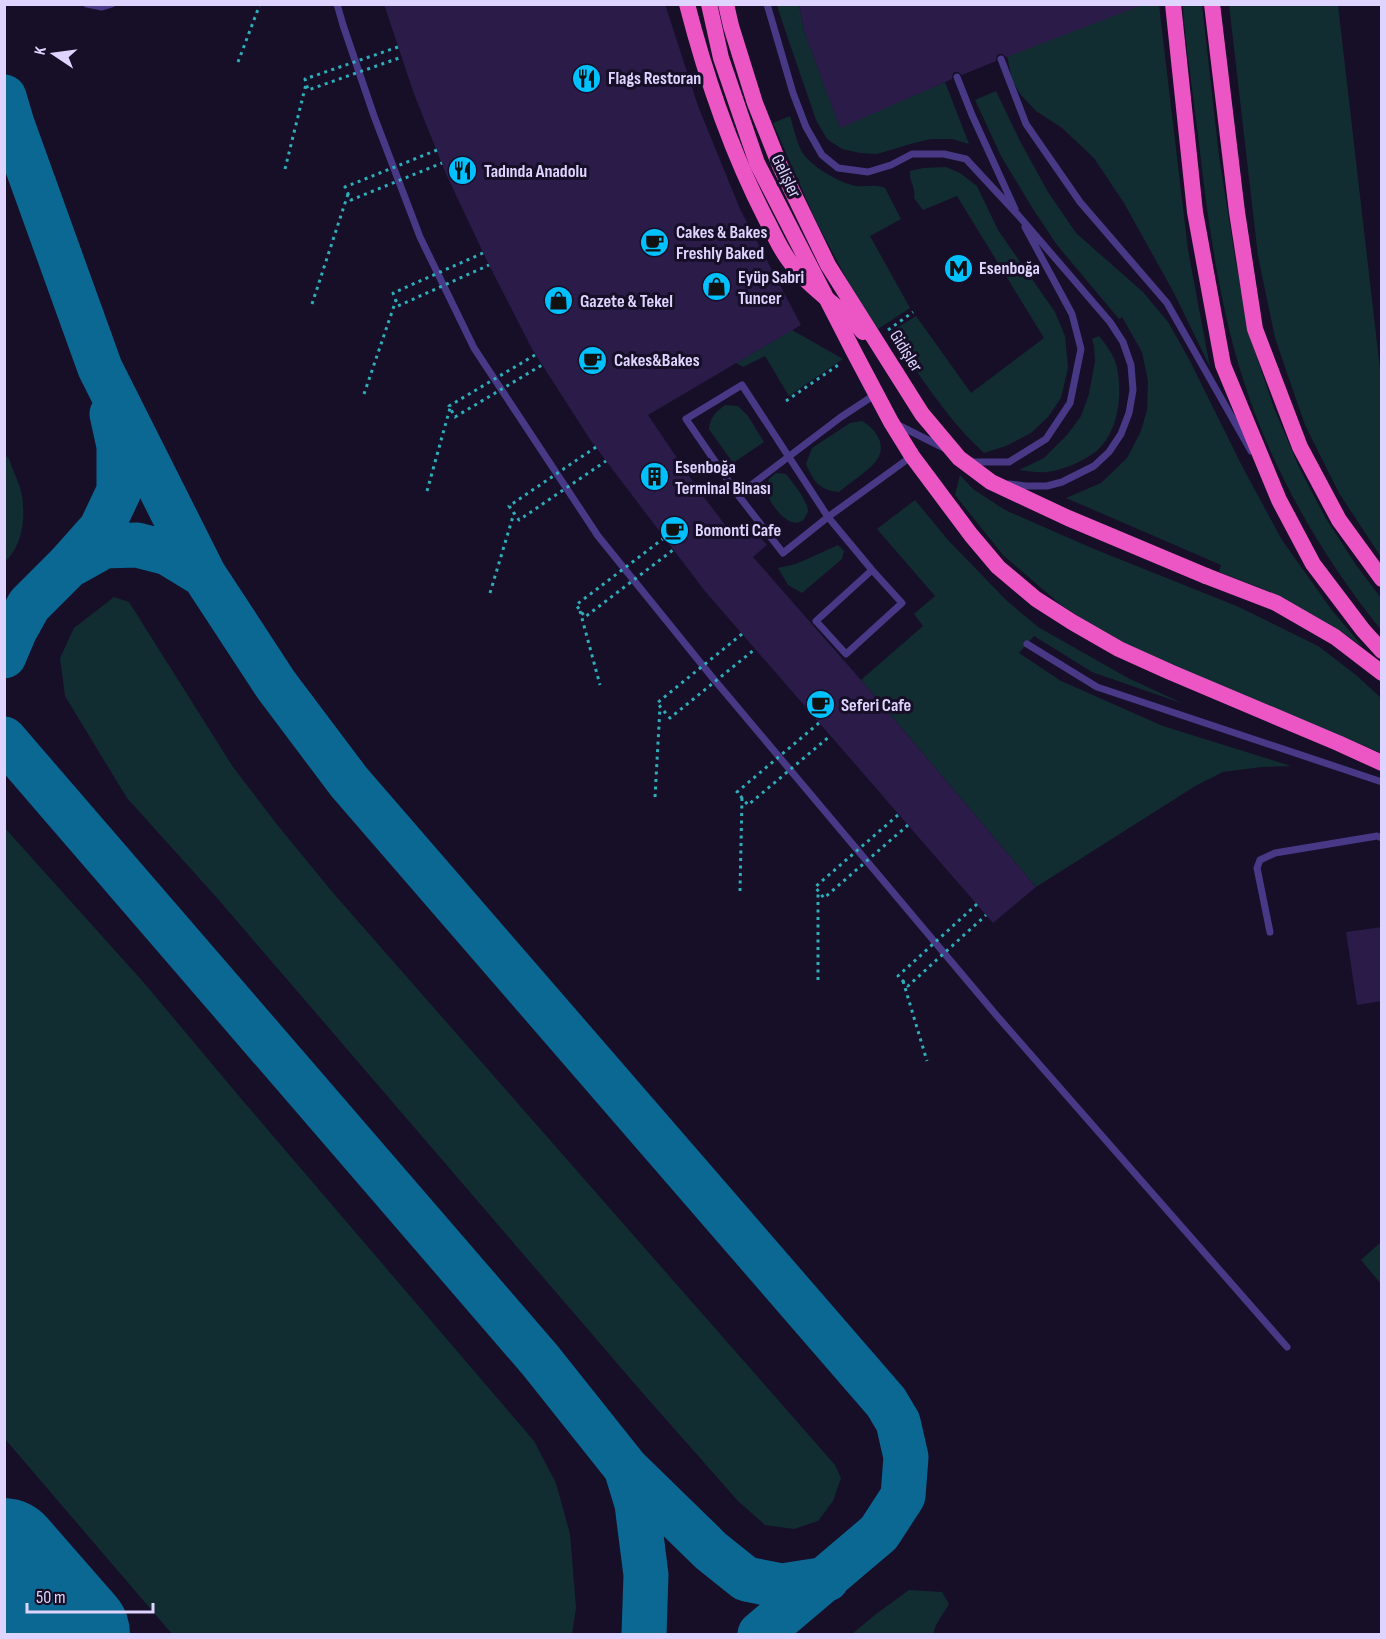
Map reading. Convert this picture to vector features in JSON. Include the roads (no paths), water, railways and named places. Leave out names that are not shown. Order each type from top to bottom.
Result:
[{"type":"highway","points":[[687,4],[720,115],[753,193],[787,259],[807,283],[859,327],[894,368]]},
{"type":"highway","name":"Gelişler","points":[[709,4],[721,58],[757,163],[855,354],[912,456],[998,567],[1054,611],[1139,658],[1382,763]]},
{"type":"highway","name":"Gidişler","points":[[726,4],[755,103],[780,166],[828,265],[922,414],[959,458],[991,482],[1068,518],[1276,603],[1335,638],[1382,673]]},
{"type":"highway","points":[[1173,4],[1195,212],[1223,365],[1279,500],[1313,564],[1363,630],[1382,651]]},
{"type":"highway","points":[[1212,4],[1237,212],[1255,329],[1300,447],[1339,520],[1382,579]]},
{"type":"lane","points":[[87,4],[102,7],[112,4]]},
{"type":"lane","points":[[338,4],[374,116],[420,237],[469,338],[598,536],[712,677],[997,1016],[1287,1347]]},
{"type":"lane","points":[[767,4],[793,93],[806,127],[822,155],[838,168],[868,172],[891,165],[912,154],[944,154],[966,159],[1018,215],[1110,322],[1123,342],[1131,365],[1133,390],[1129,413],[1121,434],[1109,452],[1094,466],[1078,475],[1047,486],[991,482]]},
{"type":"lane","points":[[1001,59],[1026,124],[1080,202],[1167,303],[1279,500]]},
{"type":"lane","points":[[891,422],[973,462],[1009,462],[1046,439],[1070,403],[1082,349],[1072,314],[1018,215],[957,77]]},
{"type":"lane","points":[[872,570],[816,621],[846,654],[902,603],[828,517],[742,385],[686,419],[738,495],[783,553],[828,517],[912,456]]},
{"type":"lane","points":[[738,495],[841,417],[876,394]]},
{"type":"lane","points":[[1027,644],[1097,687],[1382,782]]},
{"type":"lane","points":[[1270,932],[1257,868],[1260,860],[1275,853],[1377,836],[1382,838]]},
{"type":"place","name":"Flags Restoran","points":[[587,78]]},
{"type":"place","name":"Tadında Anadolu","points":[[463,171]]},
{"type":"place","name":"Cakes & Bakes Freshly Baked","points":[[655,242]]},
{"type":"place","name":"Esenboğa","points":[[958,268]]},
{"type":"place","name":"Eyüp Sabri Tuncer","points":[[717,287]]},
{"type":"place","name":"Gazete & Tekel","points":[[559,301]]},
{"type":"place","name":"Cakes&Bakes","points":[[593,360]]},
{"type":"place","name":"Esenboğa Terminal Binası","points":[[654,477]]},
{"type":"place","name":"Bomonti Cafe","points":[[674,530]]},
{"type":"place","name":"Seferi Cafe","points":[[820,705]]}]
